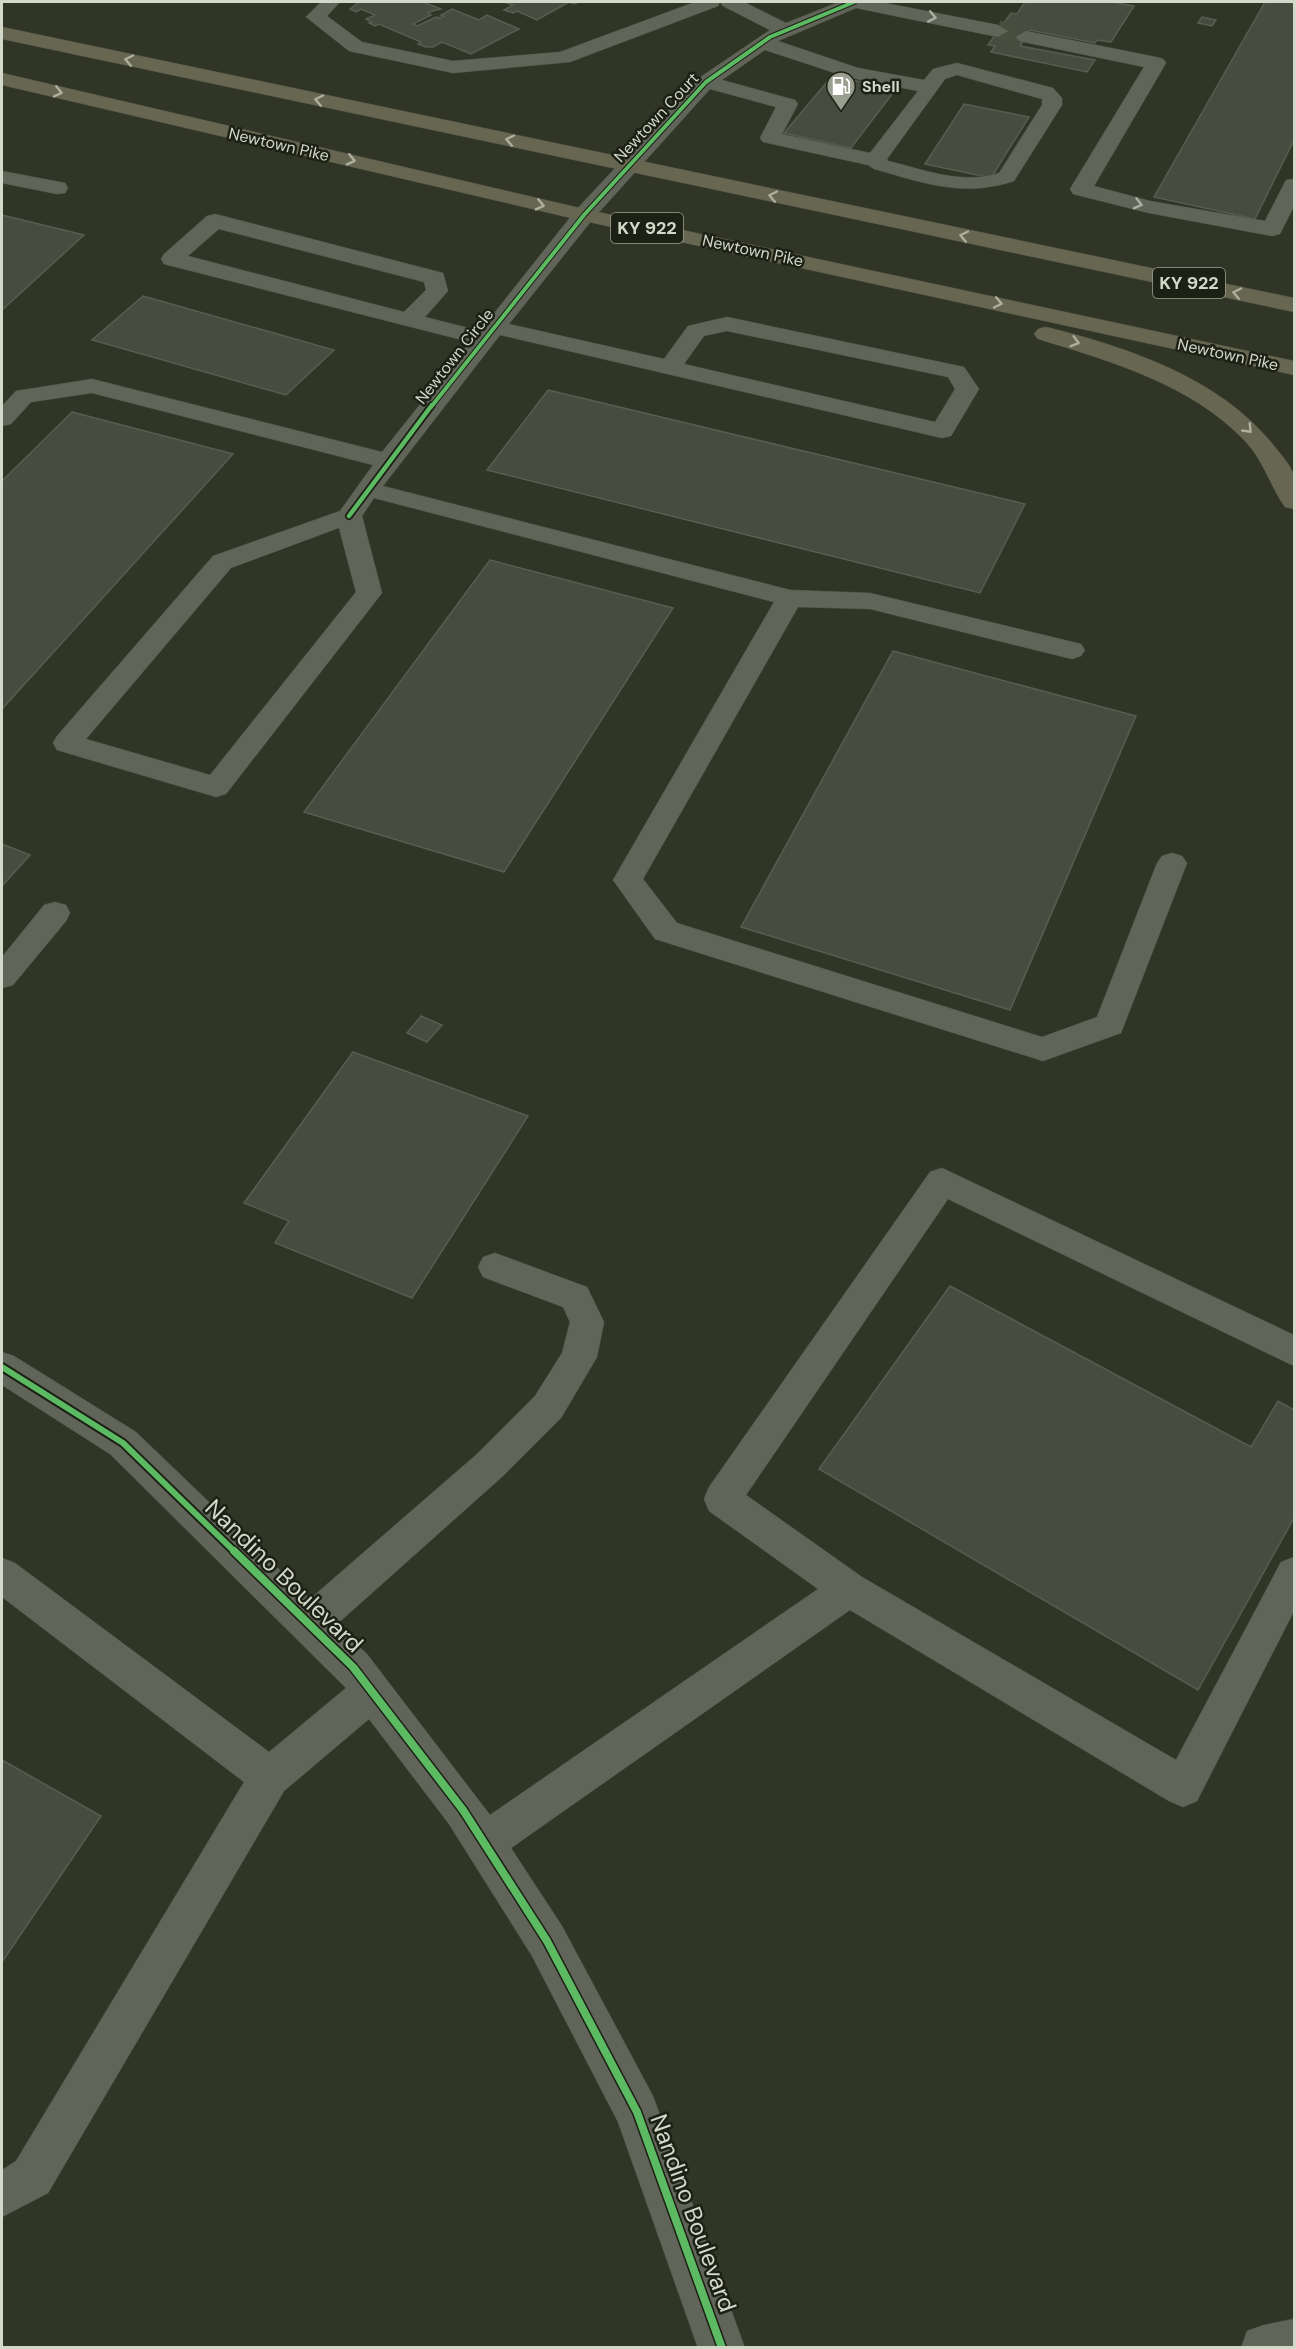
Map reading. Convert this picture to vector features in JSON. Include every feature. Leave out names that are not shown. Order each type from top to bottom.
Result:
[{"type":"highway","name":"KY 922","points":[[2,33],[1294,305]]},
{"type":"highway","name":"Newtown Pike","points":[[2,79],[584,215],[1294,368]]},
{"type":"highway","points":[[777,255],[1108,352],[1162,374],[1203,396],[1242,423],[1267,450],[1286,477],[1294,502]]},
{"type":"street","points":[[331,2],[315,17],[356,46],[453,67],[562,58],[711,2]]},
{"type":"street","points":[[730,2],[785,30]]},
{"type":"street","points":[[854,2],[990,29]]},
{"type":"street","name":"Newtown Court","points":[[584,215],[706,82],[762,42],[785,30],[854,2]]},
{"type":"street","points":[[1026,37],[1156,63],[1081,189],[1149,207],[1272,229],[1294,185]]},
{"type":"street","points":[[762,42],[854,73],[931,87]]},
{"type":"street","points":[[706,82],[788,104],[770,138],[875,160],[881,165],[975,186],[997,182],[1007,177],[1052,105],[1052,98],[1047,92],[957,69],[942,69],[936,75],[931,87],[875,160]]},
{"type":"street","points":[[2,177],[57,188]]},
{"type":"street","name":"Newtown Circle","points":[[349,516],[388,461],[584,215]]},
{"type":"street","points":[[410,320],[437,291],[435,278],[215,221],[172,259],[410,320],[670,368],[942,431],[967,389],[956,372],[727,324],[696,331],[670,368]]},
{"type":"street","points":[[2,419],[24,396],[92,386],[388,461]]},
{"type":"street","points":[[367,489],[790,598],[870,601],[1072,650]]},
{"type":"street","points":[[349,516],[369,593],[216,787],[67,743],[222,562],[349,516]]},
{"type":"street","points":[[790,598],[628,880],[666,931],[1043,1049],[1110,1025],[1172,863]]},
{"type":"street","points":[[2,977],[55,913]]},
{"type":"street","points":[[1294,1351],[942,1181],[722,1499],[849,1589],[1183,1787],[1294,1574]]},
{"type":"street","points":[[309,1624],[490,1465],[548,1407],[579,1356],[587,1322],[575,1297],[495,1267]]},
{"type":"street","name":"Nandino Boulevard","points":[[2,1366],[123,1443],[352,1667],[463,1810],[547,1941],[637,2112],[722,2348]]},
{"type":"street","points":[[2,1575],[270,1777]]},
{"type":"street","points":[[484,1843],[849,1589]]},
{"type":"street","points":[[2,2195],[32,2177],[270,1777],[371,1692]]},
{"type":"street","points":[[1264,2348],[1294,2342]]},
{"type":"building","points":[[359,2],[423,2],[441,9],[428,13],[431,15],[413,24],[417,26],[436,17],[440,18],[452,9],[479,20],[487,15],[519,29],[471,54],[442,42],[433,47],[426,47],[418,44],[421,42],[379,24],[375,26],[369,23],[372,22],[366,19],[375,15],[361,9],[356,12],[350,9]]},
{"type":"building","points":[[504,2],[569,2],[537,20],[517,11],[513,13],[504,10],[513,5]]},
{"type":"building","points":[[1025,2],[1113,2],[1134,6],[1111,42],[1097,40],[1095,43],[1030,30],[1020,46],[1095,60],[1087,72],[991,52],[995,46],[988,45],[1011,13],[1017,14]]},
{"type":"building","points":[[1265,2],[1294,2],[1294,140],[1255,219],[1154,197]]},
{"type":"building","points":[[1202,17],[1216,20],[1212,26],[1198,23]]},
{"type":"building","name":"Shell","points":[[832,76],[896,89],[851,148],[784,133]]},
{"type":"building","points":[[964,104],[1029,117],[991,178],[925,164]]},
{"type":"building","points":[[2,215],[84,235],[2,310]]},
{"type":"building","points":[[143,296],[334,350],[286,395],[92,340]]},
{"type":"building","points":[[548,390],[1025,504],[980,593],[487,470]]},
{"type":"building","points":[[72,412],[233,454],[2,709],[2,481]]},
{"type":"building","points":[[490,560],[673,608],[504,872],[304,812]]},
{"type":"building","points":[[893,651],[1136,716],[1010,1010],[741,927]]},
{"type":"building","points":[[2,844],[30,855],[2,886]]},
{"type":"building","points":[[421,1016],[442,1025],[427,1042],[407,1033]]},
{"type":"building","points":[[353,1052],[528,1116],[412,1298],[275,1243],[289,1221],[244,1203]]},
{"type":"building","points":[[950,1286],[1251,1447],[1278,1401],[1294,1410],[1294,1518],[1198,1690],[819,1469]]},
{"type":"building","points":[[2,1760],[101,1816],[2,1962]]},
{"type":"tunnel","points":[[998,31],[1026,37]]},
{"type":"cycle path","points":[[349,516],[388,461],[584,215],[706,82],[770,37],[854,2]]},
{"type":"cycle path","points":[[2,1367],[123,1443],[353,1667],[463,1810],[547,1941],[637,2112],[722,2348]]},
{"type":"place","name":"Shell","points":[[841,112]]}]
